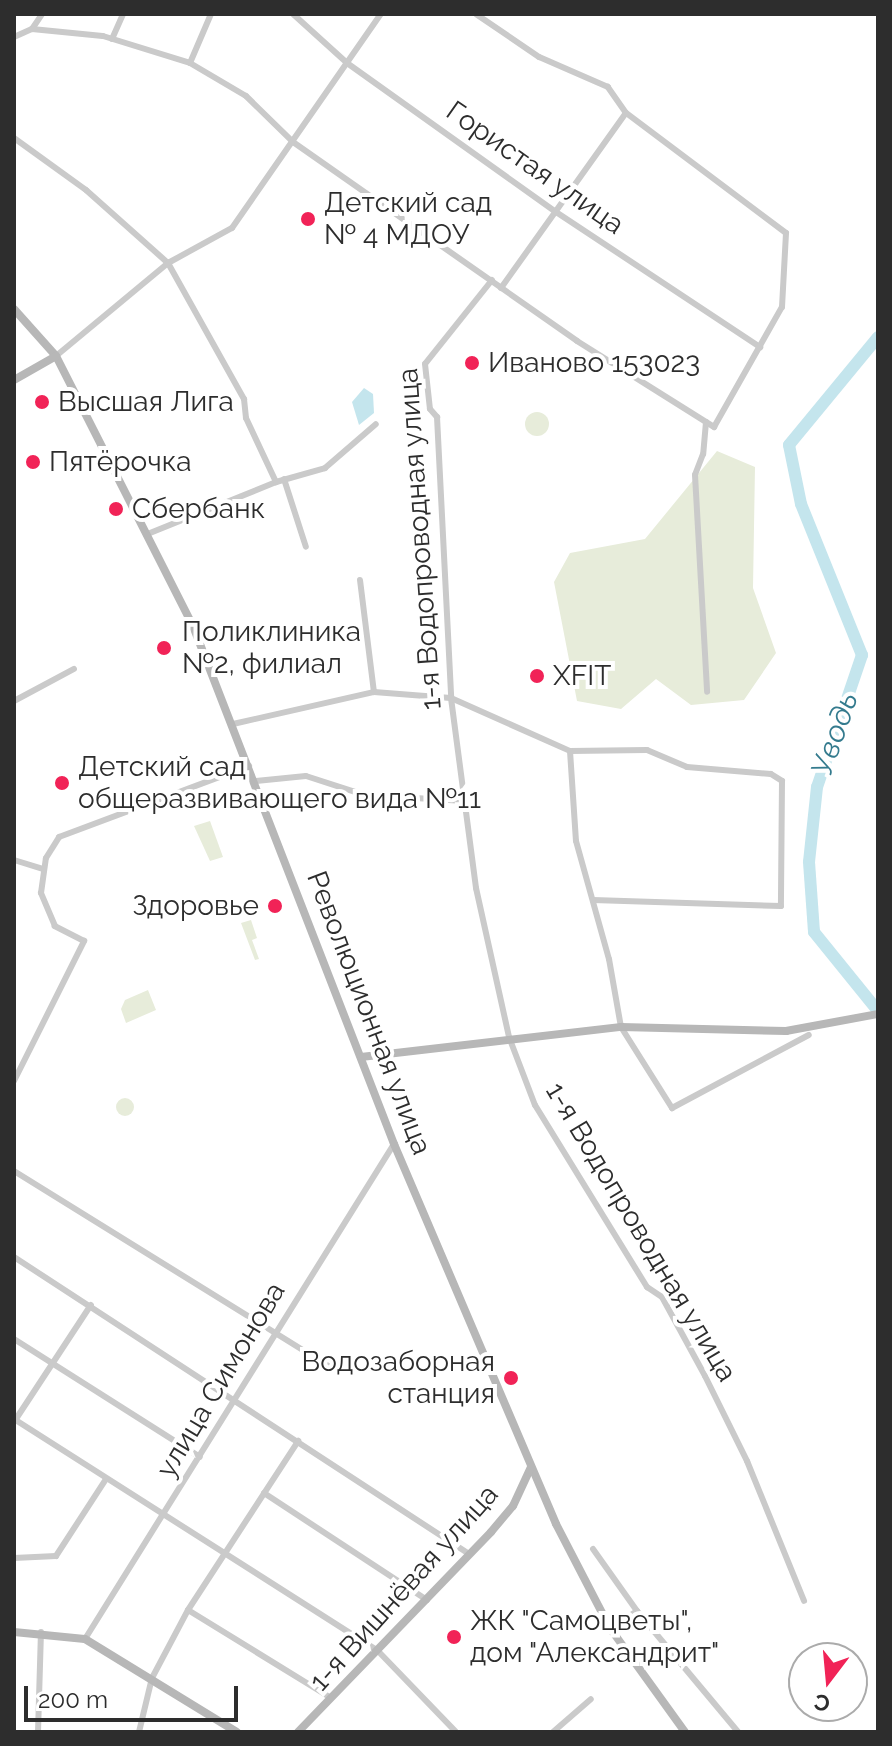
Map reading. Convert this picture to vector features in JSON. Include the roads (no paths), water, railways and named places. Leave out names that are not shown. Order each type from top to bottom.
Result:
[{"type":"main road","name":"Революционная улица","points":[[14,309],[56,356],[150,533],[256,781],[394,1144],[532,1466],[610,1628],[685,1732]]},
{"type":"main road","points":[[14,380],[56,356]]},
{"type":"main road","points":[[361,1057],[509,1037],[621,1027],[751,1032],[832,1027],[878,1014]]},
{"type":"main road","name":"1-я Вишнёвая улица","points":[[298,1732],[333,1700],[513,1506],[532,1466]]},
{"type":"main road","points":[[14,1632],[41,1632],[85,1639],[237,1732]]},
{"type":"street","points":[[32,29],[42,14]]},
{"type":"street","points":[[112,39],[123,14]]},
{"type":"street","points":[[190,63],[211,14]]},
{"type":"street","points":[[56,356],[168,263],[232,228],[381,14]]},
{"type":"street","points":[[14,37],[32,29],[112,39],[190,63],[246,96],[293,142],[501,288],[714,427],[782,307],[786,233],[626,113],[608,87],[539,57],[476,14]]},
{"type":"street","name":"Гористая улица","points":[[292,15],[347,63],[556,212],[760,347]]},
{"type":"street","points":[[501,288],[626,113]]},
{"type":"street","points":[[14,138],[86,190],[168,263],[244,399],[246,418],[276,482]]},
{"type":"street","name":"1-я Водопроводная улица","points":[[492,280],[425,364],[439,446],[451,698],[476,888],[509,1037],[535,1105],[647,1287],[662,1297],[705,1376],[747,1461],[804,1601]]},
{"type":"street","points":[[706,422],[703,454],[695,475],[707,692]]},
{"type":"street","points":[[150,533],[284,479],[325,468],[376,424]]},
{"type":"street","points":[[284,479],[306,547]]},
{"type":"street","points":[[360,580],[374,692]]},
{"type":"street","points":[[14,701],[74,669]]},
{"type":"street","points":[[233,724],[374,692],[451,698],[570,751],[647,750],[687,767],[771,774],[782,781],[781,906],[593,900]]},
{"type":"street","points":[[570,751],[576,841],[593,900],[621,1027],[672,1108],[809,1035]]},
{"type":"street","points":[[14,1081],[34,1049],[84,941],[55,926],[41,893],[43,869],[59,837],[250,766]]},
{"type":"street","points":[[256,781],[306,776],[365,795],[465,801]]},
{"type":"street","points":[[14,860],[43,869]]},
{"type":"street","name":"улица Симонова","points":[[85,1639],[394,1144]]},
{"type":"street","points":[[14,1171],[336,1371]]},
{"type":"street","points":[[14,1257],[469,1554]]},
{"type":"street","points":[[91,1305],[14,1420],[378,1651],[456,1732]]},
{"type":"street","points":[[14,1339],[200,1457]]},
{"type":"street","points":[[139,1732],[152,1678],[188,1610],[298,1441]]},
{"type":"street","points":[[14,1558],[56,1556],[106,1479]]},
{"type":"street","points":[[264,1493],[427,1600]]},
{"type":"street","points":[[593,1549],[637,1611],[738,1732]]},
{"type":"street","points":[[188,1610],[333,1700]]},
{"type":"street","points":[[610,1628],[637,1611]]},
{"type":"street","points":[[38,1732],[41,1632]]},
{"type":"street","points":[[553,1732],[591,1699]]},
{"type":"water","points":[[364,388],[373,394],[374,413],[359,425],[352,402]]},
{"type":"waterway","name":"Уводь","points":[[878,337],[789,445],[801,504],[862,655],[817,787],[809,862],[814,932],[878,1011]]},
{"type":"place","name":"Детский сад № 4 МДОУ","points":[[308,219]]},
{"type":"place","name":"Иваново 153023","points":[[472,363]]},
{"type":"place","name":"Высшая Лига","points":[[42,402]]},
{"type":"place","name":"Пятёрочка","points":[[33,462]]},
{"type":"place","name":"Сбербанк","points":[[116,509]]},
{"type":"place","name":"Поликлиника №2, филиал","points":[[164,648]]},
{"type":"place","name":"XFIT","points":[[537,676]]},
{"type":"place","name":"Детский сад общеразвивающего вида №11","points":[[62,783]]},
{"type":"place","name":"Здоровье","points":[[275,906]]},
{"type":"place","name":"Водозаборная станция","points":[[511,1378]]},
{"type":"place","name":"ЖК \"Самоцветы\", дом \"Александрит\"","points":[[454,1637]]}]
